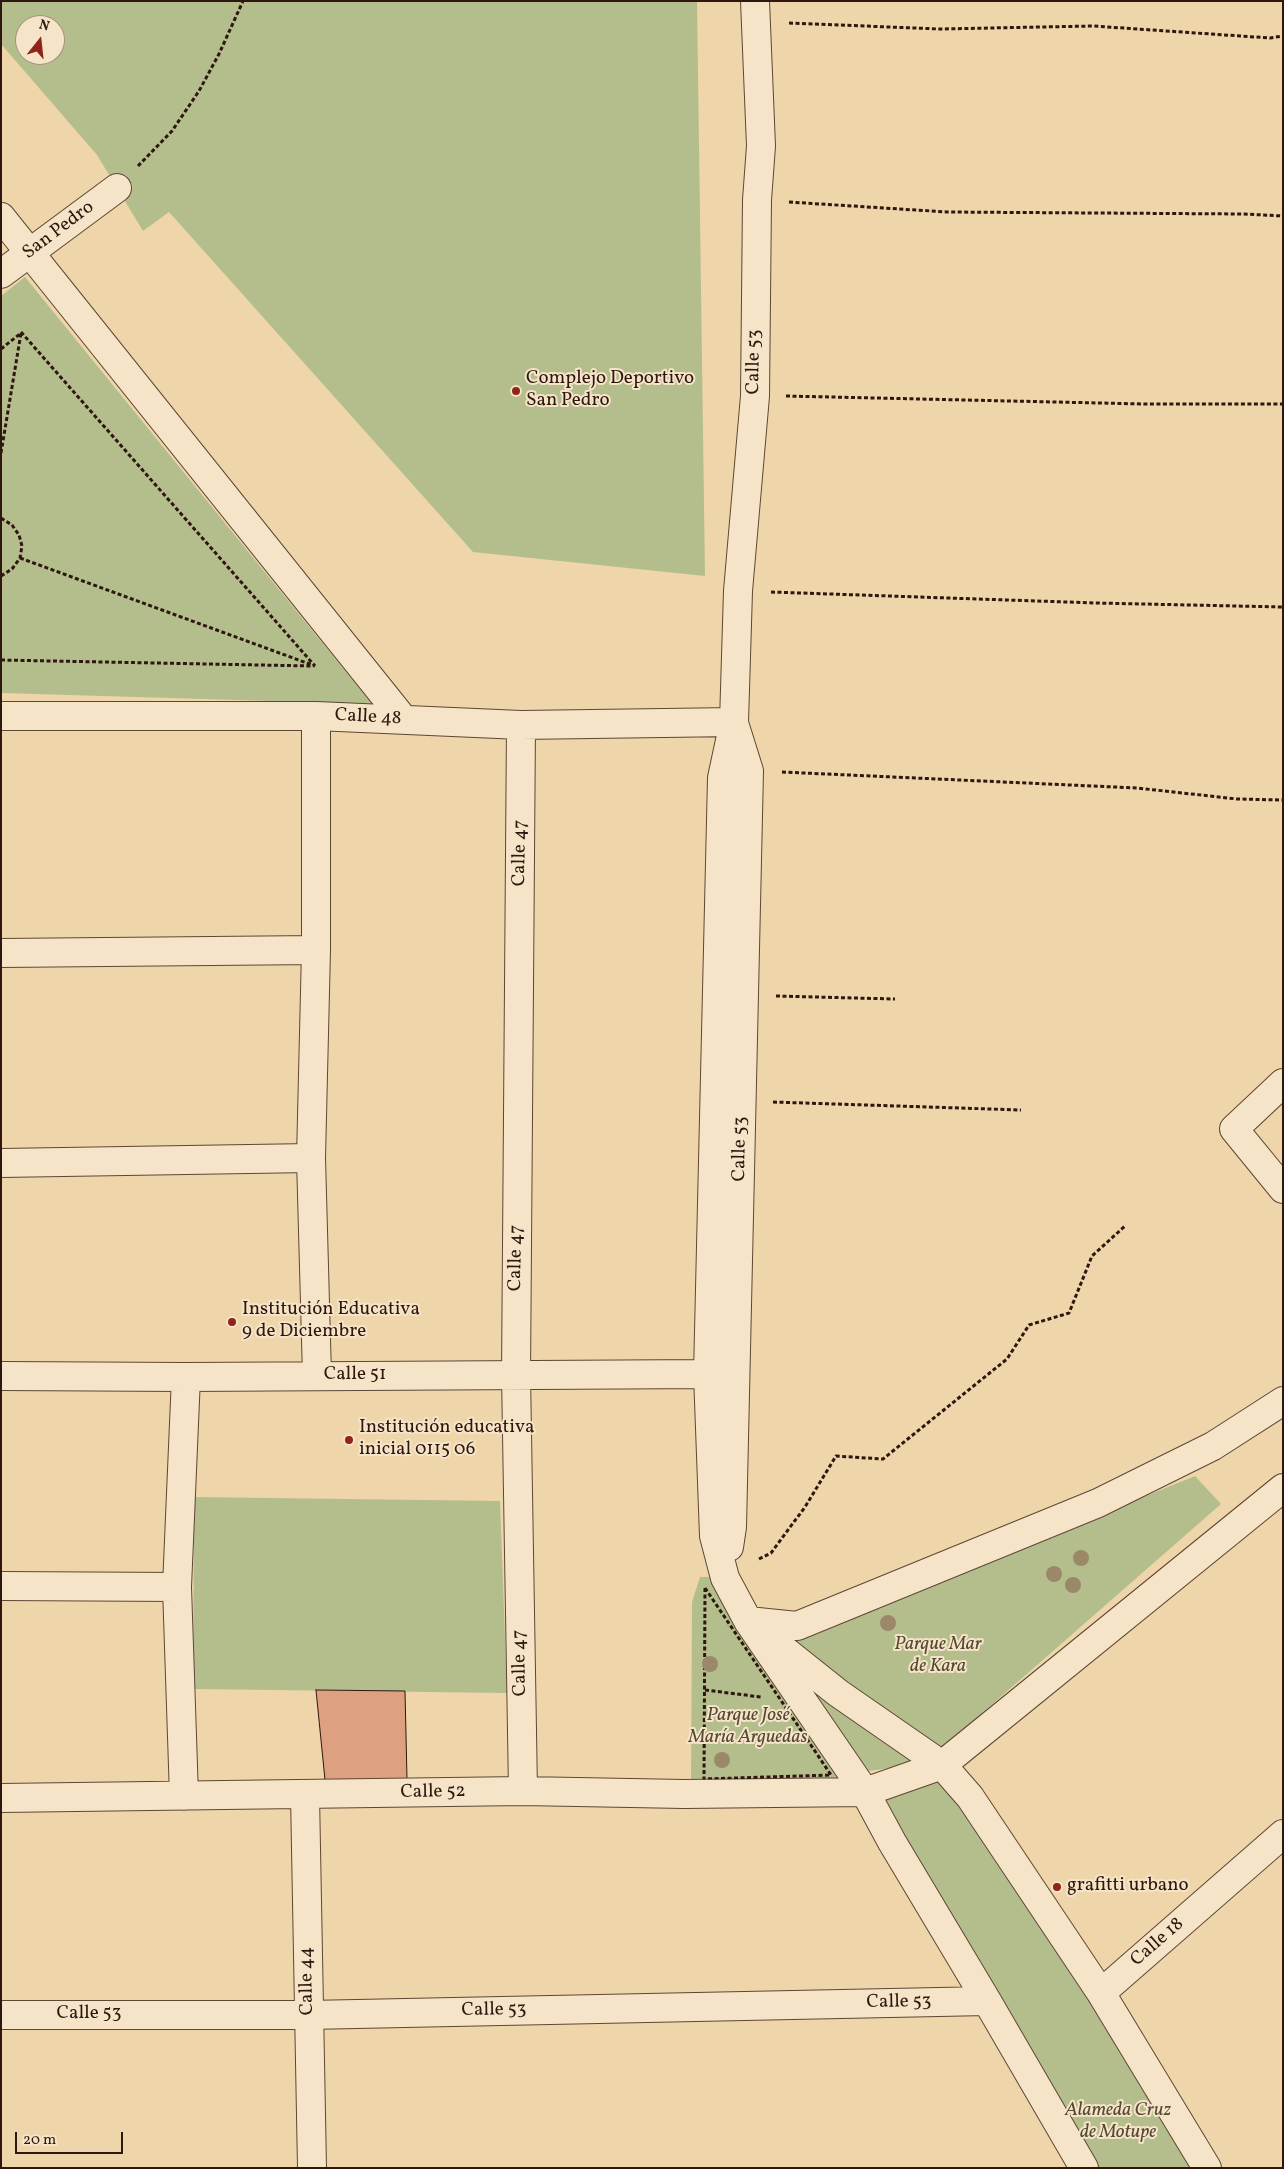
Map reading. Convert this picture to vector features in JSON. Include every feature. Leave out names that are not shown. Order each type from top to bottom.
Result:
[{"type":"street","name":"Calle 53","points":[[755,12],[761,146],[757,200],[754,396],[738,591],[734,722],[722,778],[708,1374],[714,1536],[725,1578],[748,1622],[865,1792],[892,1842],[988,2001],[1084,2168]]},
{"type":"street","name":"San Pedro","points":[[1,274],[117,188]]},
{"type":"street","points":[[1,218],[404,720]]},
{"type":"street","name":"Calle 48","points":[[1,716],[316,716],[521,725],[734,722]]},
{"type":"street","points":[[316,716],[316,950],[311,1158],[317,1376]]},
{"type":"street","name":"Calle 53","points":[[725,1578],[732,1527],[750,771],[734,722]]},
{"type":"street","name":"Calle 47","points":[[521,725],[516,1374],[523,1791]]},
{"type":"street","points":[[1,953],[316,950]]},
{"type":"street","points":[[1283,1083],[1234,1129],[1283,1189]]},
{"type":"street","points":[[1,1163],[311,1158]]},
{"type":"street","name":"Calle 51","points":[[1,1376],[186,1377],[708,1374]]},
{"type":"street","points":[[184,1796],[177,1586],[186,1377]]},
{"type":"street","points":[[748,1622],[797,1626],[1098,1503],[1213,1446],[1283,1401]]},
{"type":"street","name":"Calle 52","points":[[1,1798],[523,1791],[684,1794],[865,1792],[942,1765],[1283,1488]]},
{"type":"street","points":[[1,1586],[177,1586]]},
{"type":"street","name":"Calle 53","points":[[748,1622],[838,1692],[942,1765],[970,1797],[1101,1993],[1207,2168]]},
{"type":"street","name":"Calle 44","points":[[305,1795],[312,2168]]},
{"type":"street","name":"Calle 18","points":[[1101,1993],[1283,1834]]},
{"type":"street","name":"Calle 53","points":[[1,2015],[308,2015],[988,2001]]},
{"type":"path","points":[[117,188],[178,123],[199,91],[215,61],[243,1]]},
{"type":"path","points":[[755,12],[939,29],[1093,26],[1270,38],[1283,36]]},
{"type":"path","points":[[757,200],[948,212],[1244,214],[1283,216]]},
{"type":"path","points":[[1,349],[21,332]]},
{"type":"path","points":[[1,453],[21,332]]},
{"type":"path","points":[[21,332],[315,666]]},
{"type":"path","points":[[754,396],[1283,404]]},
{"type":"path","points":[[1,518],[12,525],[19,535],[22,546],[20,558],[12,569],[1,576]]},
{"type":"path","points":[[20,558],[315,666]]},
{"type":"path","points":[[738,591],[1283,607]]},
{"type":"path","points":[[1,660],[315,666]]},
{"type":"path","points":[[750,771],[1137,788],[1237,799],[1283,800]]},
{"type":"path","points":[[745,994],[895,999]]},
{"type":"path","points":[[742,1101],[1021,1110]]},
{"type":"path","points":[[725,1578],[771,1553],[805,1507],[836,1456],[883,1459],[1007,1359],[1029,1325],[1069,1312],[1092,1256],[1125,1226]]},
{"type":"path","points":[[705,1588],[780,1699],[831,1775],[704,1779],[705,1588]]},
{"type":"path","points":[[704,1690],[780,1699]]},
{"type":"green space","name":"Complejo Deportivo San Pedro","points":[[1,1],[697,1],[705,576],[473,552],[169,212],[143,231],[97,155],[19,65],[65,65],[65,15],[15,15],[15,60],[1,44]]},
{"type":"green space","points":[[25,277],[372,704],[1,693],[1,296]]},
{"type":"green space","name":"Parque Mar de Kara","points":[[1195,1476],[1221,1504],[940,1750],[791,1640]]},
{"type":"green space","points":[[194,1497],[500,1501],[507,1693],[193,1689]]},
{"type":"green space","name":"Parque José María Arguedas","points":[[700,1577],[715,1577],[857,1783],[691,1786],[692,1602]]},
{"type":"green space","points":[[781,1656],[918,1764],[869,1771]]},
{"type":"green space","name":"Alameda Cruz de Motupe","points":[[939,1775],[1030,1905],[1196,2168],[1095,2168],[901,1835],[885,1796]]},
{"type":"building","points":[[316,1690],[405,1691],[407,1779],[325,1780]]},
{"type":"place","name":"Complejo Deportivo San Pedro","points":[[516,391]]},
{"type":"place","name":"Institución Educativa 9 de Diciembre","points":[[232,1322]]},
{"type":"place","name":"Institución educativa inicial 0115 06","points":[[349,1440]]},
{"type":"place","name":"grafitti urbano","points":[[1057,1887]]}]
